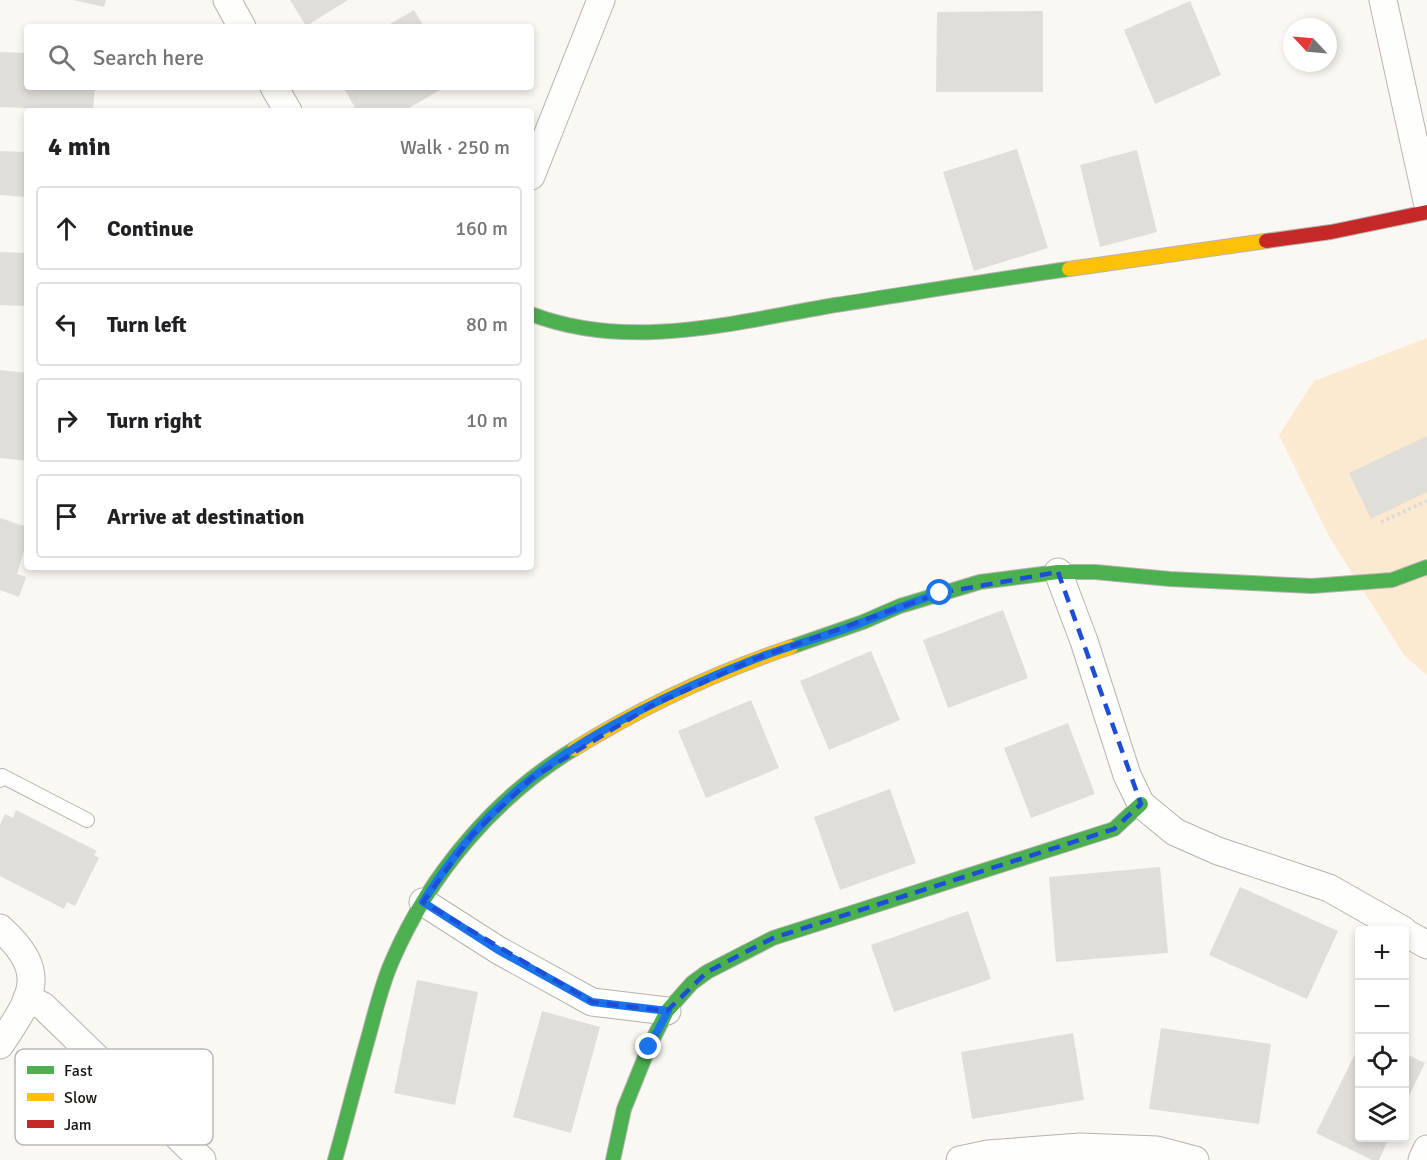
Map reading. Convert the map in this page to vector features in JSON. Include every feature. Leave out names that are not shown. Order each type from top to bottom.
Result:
[{"type":"street","points":[[227,0],[240,24]]},
{"type":"street","points":[[534,169],[601,0]]},
{"type":"street","points":[[1383,0],[1427,201]]},
{"type":"street","points":[[276,90],[286,108]]},
{"type":"street","points":[[534,315],[591,332],[667,333],[965,284],[1331,232],[1427,212]]},
{"type":"street","points":[[335,1160],[379,998],[393,959],[423,902],[449,863],[500,805],[532,778],[565,754],[651,706],[755,659],[863,622],[900,606],[980,582],[1058,572],[1095,572],[1170,579],[1312,586],[1392,580],[1427,567]]},
{"type":"street","points":[[1058,572],[1084,641],[1127,775],[1141,804],[1175,832],[1218,851],[1329,888],[1394,926]]},
{"type":"street","points":[[613,1160],[617,1135],[633,1083],[668,1011],[692,983],[707,972],[773,938],[1114,829],[1141,804]]},
{"type":"street","points":[[423,902],[498,950],[592,1002],[668,1011]]},
{"type":"street","points":[[0,928],[21,951],[31,968],[32,986],[17,1019],[0,1045]]},
{"type":"street","points":[[1409,934],[1427,945]]},
{"type":"street","points":[[27,998],[43,1006],[87,1049]]},
{"type":"street","points":[[187,1145],[202,1160]]},
{"type":"street","points":[[960,1160],[988,1154],[1035,1155],[1080,1147],[1157,1150],[1195,1160]]},
{"type":"street","points":[[1422,1160],[1427,1149]]},
{"type":"lane","points":[[0,780],[2,776],[87,820]]},
{"type":"path","points":[[1381,522],[1427,501]]},
{"type":"highlighted area","points":[[1058,572],[1141,804],[1114,829],[1098,836],[773,938],[707,972],[667,1011],[592,1002],[423,902],[472,835],[532,778],[651,706],[755,659],[940,593]]},
{"type":"shaded area","points":[[1427,338],[1427,675],[1404,655],[1330,538],[1279,435],[1314,381]]},
{"type":"building","points":[[73,0],[106,0],[104,7]]},
{"type":"building","points":[[290,0],[348,0],[309,24],[305,24]]},
{"type":"building","points":[[1190,1],[1221,75],[1155,104],[1124,30]]},
{"type":"building","points":[[414,10],[422,24],[390,24]]},
{"type":"building","points":[[1043,11],[1043,92],[936,92],[937,12]]},
{"type":"building","points":[[0,52],[24,53],[24,90],[95,90],[93,108],[0,107]]},
{"type":"building","points":[[345,90],[440,90],[409,108],[355,108]]},
{"type":"building","points":[[1017,149],[1048,248],[974,271],[943,172]]},
{"type":"building","points":[[1137,150],[1157,232],[1100,247],[1080,165]]},
{"type":"building","points":[[0,151],[24,152],[24,197],[0,195]]},
{"type":"building","points":[[0,252],[24,253],[24,306],[0,305]]},
{"type":"building","points":[[0,370],[24,373],[24,461],[0,458]]},
{"type":"building","points":[[1427,436],[1427,492],[1371,519],[1349,473]]},
{"type":"building","points":[[0,518],[24,526],[24,551],[17,574],[26,577],[19,597],[0,590]]},
{"type":"building","points":[[1003,610],[1028,678],[948,708],[923,640]]},
{"type":"building","points":[[871,651],[900,720],[829,750],[800,681]]},
{"type":"building","points":[[751,700],[779,768],[706,798],[678,731]]},
{"type":"building","points":[[1068,723],[1095,794],[1031,818],[1004,748]]},
{"type":"building","points":[[890,789],[916,863],[840,890],[814,817]]},
{"type":"building","points":[[16,810],[97,851],[94,855],[99,858],[75,906],[67,902],[64,909],[0,876],[0,825],[5,814],[13,818]]},
{"type":"building","points":[[1160,867],[1168,953],[1056,962],[1049,877]]},
{"type":"building","points":[[1240,887],[1338,931],[1307,999],[1209,955]]},
{"type":"building","points":[[968,911],[991,979],[894,1012],[871,945]]},
{"type":"building","points":[[417,980],[478,992],[455,1105],[394,1093]]},
{"type":"building","points":[[542,1011],[600,1027],[571,1133],[513,1117]]},
{"type":"building","points":[[1161,1028],[1271,1044],[1259,1124],[1149,1109]]},
{"type":"building","points":[[1073,1033],[1084,1100],[972,1119],[961,1052]]},
{"type":"building","points":[[1355,1054],[1355,1142],[1387,1142],[1379,1160],[1372,1160],[1316,1133]]},
{"type":"building","points":[[1409,1055],[1425,1063],[1409,1096]]},
{"type":"traffic: fast","points":[[534,315],[568,325],[606,331],[683,330],[1069,269]]},
{"type":"traffic: fast","points":[[791,647],[863,622],[900,606],[980,582],[1058,572],[1095,572],[1170,579],[1312,586],[1392,580],[1427,567]]},
{"type":"traffic: fast","points":[[335,1160],[385,979],[408,928],[426,897],[468,840],[492,814],[545,768],[574,749]]},
{"type":"traffic: fast","points":[[613,1160],[624,1109],[649,1047],[667,1011],[692,983],[707,972],[773,938],[1114,829],[1141,804]]},
{"type":"traffic: slow","points":[[1069,269],[1266,241]]},
{"type":"traffic: slow","points":[[574,749],[680,692],[791,647]]},
{"type":"traffic: jam","points":[[1266,241],[1331,232],[1427,212]]},
{"type":"route","points":[[649,1047],[668,1011],[592,1002],[498,950],[423,902],[428,894],[449,863],[500,805],[565,754],[601,732],[702,681],[755,659],[940,593]]}]
